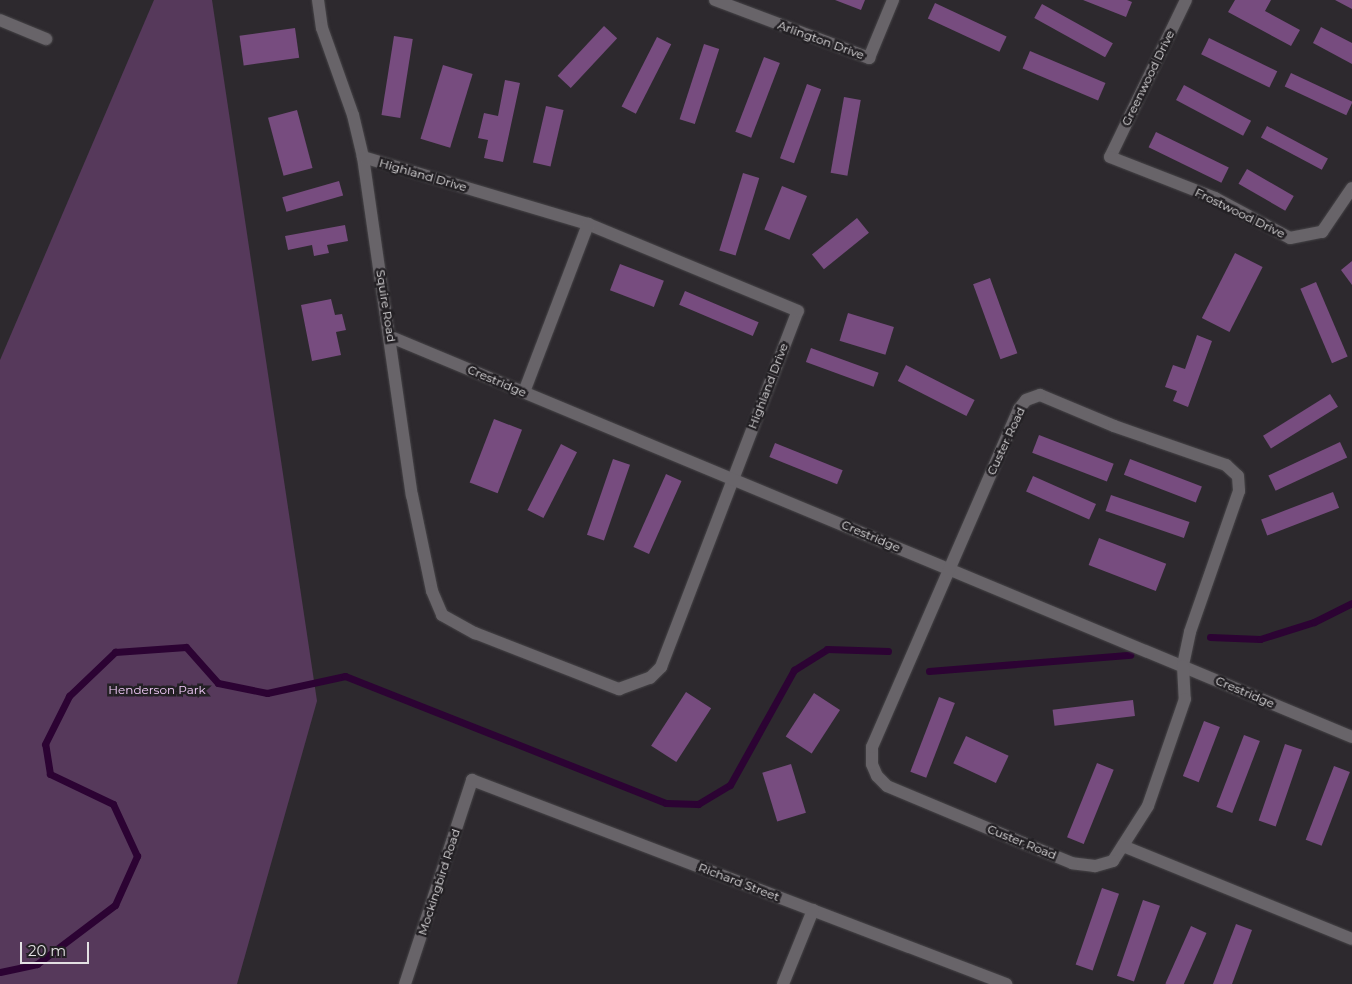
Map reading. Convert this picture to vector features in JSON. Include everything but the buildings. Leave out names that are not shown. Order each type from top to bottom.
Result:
[{"type":"street","name":"Squire Road","points":[[318,0],[322,28],[353,115],[363,157],[391,336],[412,495],[432,591],[442,615]]},
{"type":"street","name":"Arlington Drive","points":[[715,0],[869,58],[893,0]]},
{"type":"street","name":"Greenwood Drive","points":[[1110,157],[1186,0]]},
{"type":"street","points":[[0,20],[46,39]]},
{"type":"street","name":"Highland Drive","points":[[363,157],[588,224],[798,311],[661,667],[635,686],[619,689],[475,633],[442,615]]},
{"type":"street","name":"Frostwood Drive","points":[[1110,157],[1215,198],[1290,238],[1322,232],[1352,188]]},
{"type":"street","points":[[524,392],[588,224]]},
{"type":"street","name":"Crestridge","points":[[391,336],[1352,736]]},
{"type":"street","name":"Custer Road","points":[[1040,396],[1114,426],[1226,465],[1238,476],[1239,491],[1190,632],[1183,666],[1185,699],[1148,806],[1112,861],[1095,866],[1072,862],[888,786],[877,776],[872,764],[872,747],[950,569],[1019,409],[1026,400],[1040,396]]},
{"type":"street","name":"Richard Street","points":[[472,780],[1006,984]]},
{"type":"street","name":"Mockingbird Road","points":[[405,984],[472,780]]},
{"type":"street","points":[[1123,846],[1352,939]]},
{"type":"street","points":[[783,984],[813,910]]},
{"type":"green space","name":"Henderson Park","points":[[154,0],[212,0],[317,701],[237,984],[0,984],[0,360]]},
{"type":"waterway","points":[[1210,637],[1260,639],[1314,622],[1352,603]]},
{"type":"waterway","points":[[0,972],[37,964],[115,905],[137,856],[113,804],[50,774],[45,744],[69,696],[115,652],[186,647],[218,683],[267,693],[345,676],[666,803],[698,804],[730,785],[794,670],[827,649],[888,651]]},
{"type":"waterway","points":[[929,671],[1130,655]]}]
